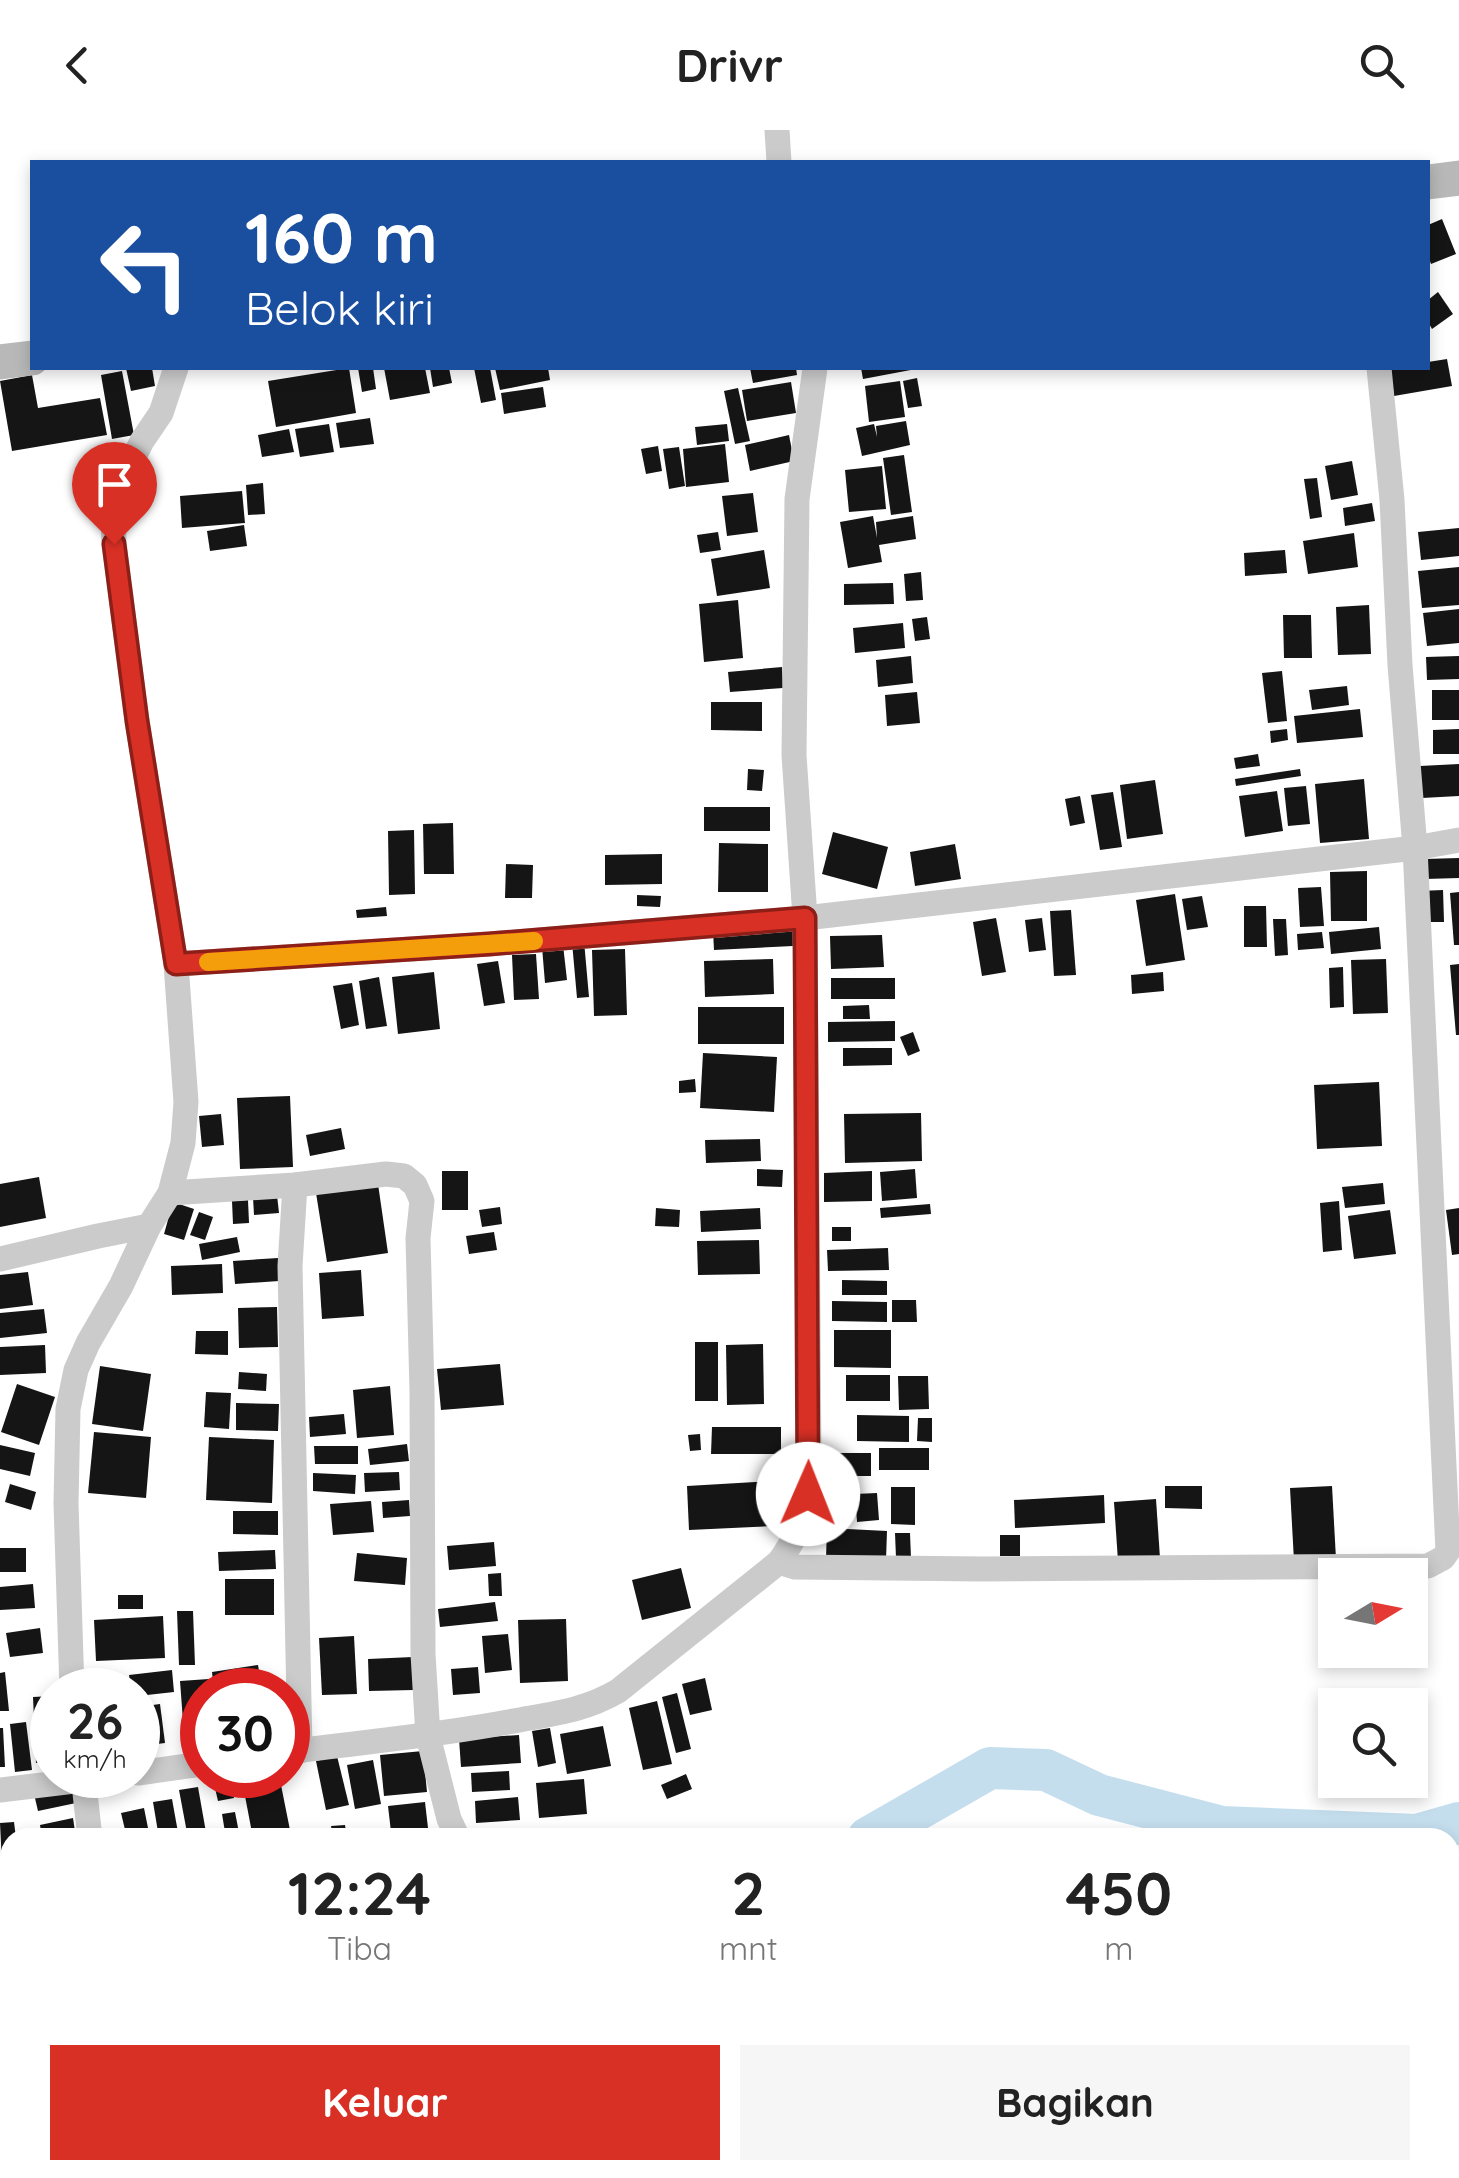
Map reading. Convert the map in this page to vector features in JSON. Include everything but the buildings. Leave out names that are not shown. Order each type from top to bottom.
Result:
[{"type":"street","points":[[777,130],[779,160]]},
{"type":"street","points":[[1430,182],[1459,178]]},
{"type":"street","points":[[0,362],[30,358]]},
{"type":"street","points":[[71,1668],[68,1409],[76,1370],[149,1226],[170,1193],[183,1144],[186,1102],[176,964],[137,721],[112,515],[121,483],[142,441],[162,413],[175,370]]},
{"type":"street","points":[[310,1749],[428,1736],[598,1703],[779,1562],[796,1539],[808,1494],[805,918],[794,755],[798,498],[814,370]]},
{"type":"street","points":[[779,1562],[796,1567],[982,1569],[1428,1566],[1448,1551],[1415,848],[1392,500],[1379,370]]},
{"type":"street","points":[[176,964],[805,918],[1459,840]]},
{"type":"street","points":[[170,1193],[386,1174],[404,1176],[415,1185],[422,1201],[418,1238],[423,1654],[428,1736],[453,1828]]},
{"type":"street","points":[[293,1668],[290,1266],[295,1185]]},
{"type":"street","points":[[0,1260],[149,1226]]},
{"type":"street","points":[[0,1790],[30,1786]]},
{"type":"street","points":[[85,1798],[89,1828]]},
{"type":"waterway","points":[[885,1828],[990,1768],[1046,1770],[1099,1795],[1222,1827],[1246,1828]]},
{"type":"waterway","points":[[1442,1828],[1459,1823]]},
{"type":"slow traffic","points":[[208,962],[534,941]]},
{"type":"route","points":[[114,544],[137,721],[176,964],[805,918],[808,1494]]}]
